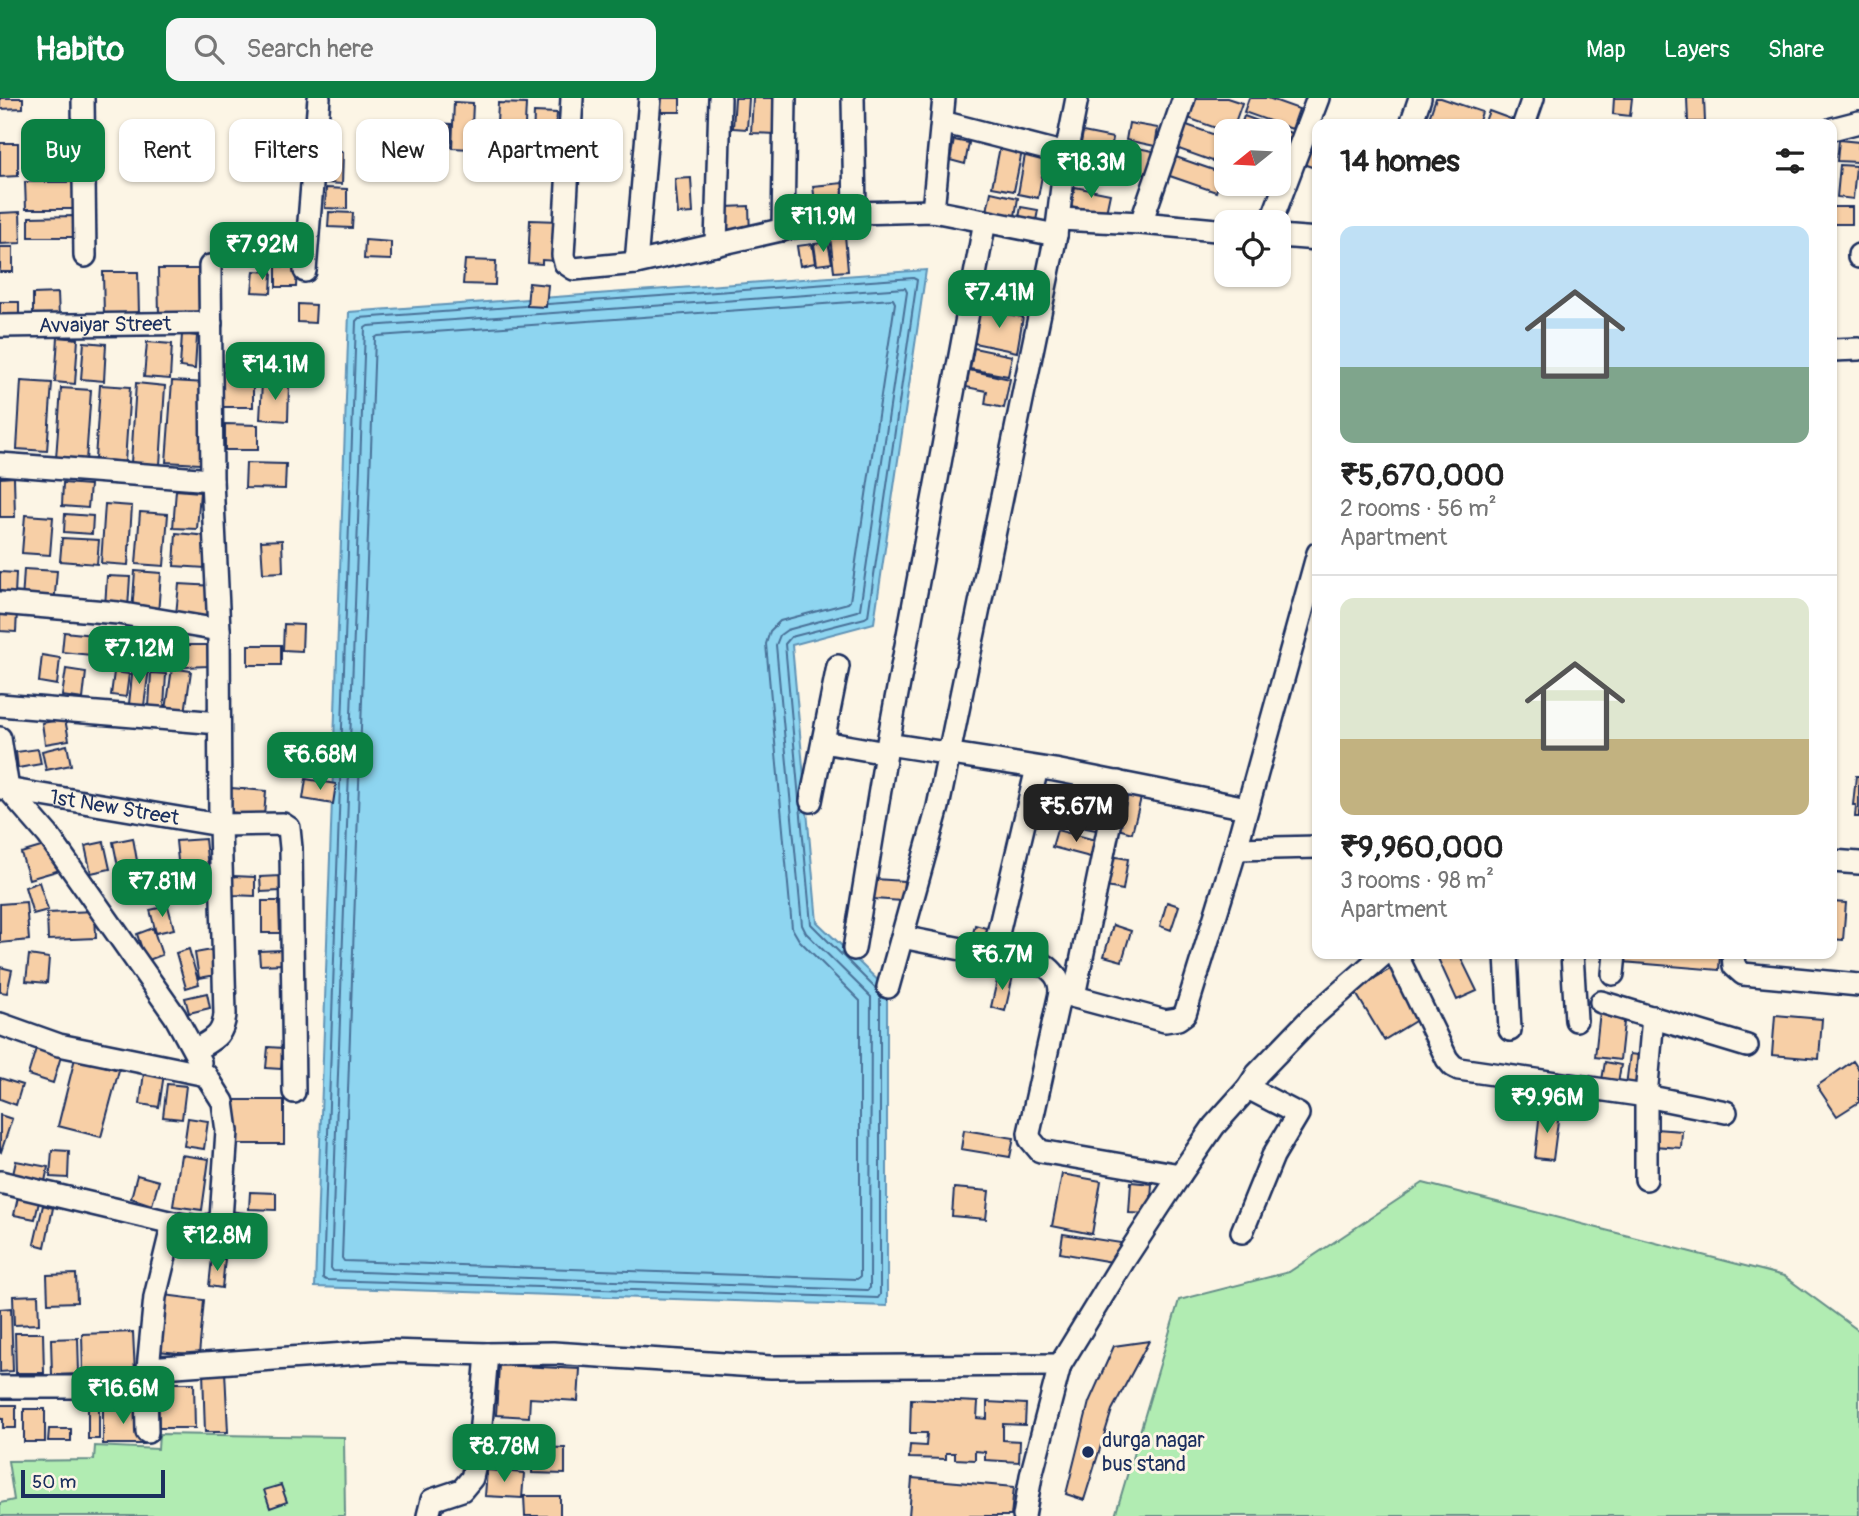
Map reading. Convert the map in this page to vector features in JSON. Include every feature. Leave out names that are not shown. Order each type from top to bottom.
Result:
[{"type":"street","points":[[83,98],[85,256]]},
{"type":"street","points":[[305,271],[319,98]]},
{"type":"street","points":[[572,98],[563,255],[565,263],[574,268],[636,263],[855,213],[933,211],[985,221],[1058,227],[1141,223],[1214,230]]},
{"type":"street","points":[[636,263],[650,98]]},
{"type":"street","points":[[716,246],[720,98]]},
{"type":"street","points":[[783,230],[785,98]]},
{"type":"street","points":[[853,98],[855,213]]},
{"type":"street","points":[[933,211],[944,98]]},
{"type":"street","points":[[888,987],[938,807],[1058,227],[1066,154],[1077,98]]},
{"type":"street","points":[[1141,223],[1184,98]]},
{"type":"street","points":[[1276,210],[1318,98]]},
{"type":"street","points":[[1413,119],[1420,98]]},
{"type":"street","points":[[1526,119],[1533,98]]},
{"type":"street","points":[[942,122],[1066,154]]},
{"type":"street","points":[[1837,129],[1859,122]]},
{"type":"street","points":[[854,949],[887,749],[985,221]]},
{"type":"street","points":[[1291,237],[1312,239]]},
{"type":"street","points":[[195,1050],[218,1036],[224,1026],[225,1014],[219,630],[212,480],[210,266]]},
{"type":"street","name":"Avvaiyar Street","points":[[0,326],[211,323]]},
{"type":"street","points":[[1837,350],[1859,349]]},
{"type":"street","points":[[0,464],[212,480]]},
{"type":"street","points":[[902,937],[1046,966],[1055,973],[1067,994],[1165,1021],[1178,1019],[1185,1014],[1236,849],[1312,575]]},
{"type":"street","points":[[0,603],[118,614],[219,630]]},
{"type":"street","points":[[811,801],[838,666]]},
{"type":"street","points":[[0,705],[219,723]]},
{"type":"street","points":[[0,738],[4,788],[48,835],[175,1016],[223,1102],[227,1131],[221,1219],[215,1225],[205,1227],[173,1223],[0,1182]]},
{"type":"street","points":[[823,742],[949,753],[1118,782],[1247,808]]},
{"type":"street","points":[[993,955],[1037,768]]},
{"type":"street","points":[[1118,782],[1067,994],[1029,1133],[1030,1139],[1040,1151],[1050,1154],[1180,1175]]},
{"type":"street","name":"1st New Street","points":[[4,788],[220,825],[283,824],[289,828],[293,1092]]},
{"type":"street","points":[[1236,849],[1312,847]]},
{"type":"street","points":[[1837,861],[1859,863]]},
{"type":"street","points":[[1024,1516],[1031,1476],[1060,1365],[1122,1262],[1214,1126],[1248,1088],[1257,1073],[1310,1019],[1378,959]]},
{"type":"street","points":[[1398,959],[1447,1059],[1453,1066],[1646,1096],[1726,1112]]},
{"type":"street","points":[[1507,959],[1510,1030]]},
{"type":"street","points":[[1572,959],[1576,1020]]},
{"type":"street","points":[[1733,959],[1734,966],[1743,974],[1859,985]]},
{"type":"street","points":[[1601,1002],[1747,1046]]},
{"type":"street","points":[[1646,1179],[1646,1096],[1653,1017]]},
{"type":"street","points":[[0,1024],[59,1045],[206,1075]]},
{"type":"street","points":[[1242,1231],[1273,1156],[1298,1114],[1248,1088]]},
{"type":"street","points":[[147,1432],[147,1379],[155,1297],[173,1223]]},
{"type":"street","points":[[0,1387],[147,1379],[388,1351],[553,1353],[771,1367],[1060,1365]]},
{"type":"street","points":[[428,1516],[432,1500],[462,1490],[472,1478],[479,1447],[487,1354]]},
{"type":"green space","points":[[1423,1183],[1784,1276],[1859,1331],[1859,1516],[1115,1516],[1179,1300],[1289,1272]]},
{"type":"green space","points":[[159,1434],[344,1437],[345,1516],[0,1516],[0,1503],[14,1500],[8,1461],[94,1460],[95,1446],[158,1449]]},
{"type":"water","points":[[926,270],[874,623],[792,645],[817,922],[887,989],[887,1306],[315,1287],[349,312]]},
{"type":"building","points":[[0,98],[23,98],[23,108],[0,109]]},
{"type":"building","points":[[658,98],[680,98],[680,112],[658,112]]},
{"type":"building","points":[[735,98],[749,98],[747,129],[733,128]]},
{"type":"building","points":[[753,98],[777,98],[776,134],[751,133]]},
{"type":"building","points":[[1192,98],[1227,98],[1242,103],[1236,119],[1214,119],[1214,127],[1185,117]]},
{"type":"building","points":[[1249,98],[1268,98],[1299,109],[1292,129],[1292,119],[1264,119],[1244,112]]},
{"type":"building","points":[[1436,98],[1482,112],[1480,119],[1429,119]]},
{"type":"building","points":[[1614,98],[1632,98],[1630,116],[1613,114]]},
{"type":"building","points":[[1687,98],[1704,98],[1705,119],[1688,119]]},
{"type":"building","points":[[454,102],[473,103],[472,119],[463,119],[463,149],[452,148]]},
{"type":"building","points":[[498,103],[526,104],[525,119],[497,119]]},
{"type":"building","points":[[1489,111],[1511,119],[1486,119]]},
{"type":"building","points":[[534,112],[557,113],[557,119],[534,119]]},
{"type":"building","points":[[1129,123],[1158,128],[1155,146],[1126,140]]},
{"type":"building","points":[[1181,123],[1214,134],[1214,162],[1173,147]]},
{"type":"building","points":[[1083,132],[1113,138],[1109,160],[1079,154]]},
{"type":"building","points":[[1292,133],[1297,135],[1292,149]]},
{"type":"building","points":[[1312,138],[1312,167],[1303,164]]},
{"type":"building","points":[[954,140],[969,143],[965,164],[950,160]]},
{"type":"building","points":[[1839,140],[1859,142],[1858,162],[1837,161]]},
{"type":"building","points":[[0,143],[18,143],[18,176],[0,177]]},
{"type":"building","points":[[1117,144],[1153,151],[1148,175],[1112,168]]},
{"type":"building","points":[[1000,147],[1022,151],[1014,191],[992,187]]},
{"type":"building","points":[[343,152],[342,184],[326,183],[342,182]]},
{"type":"building","points":[[1025,155],[1045,159],[1038,198],[1018,194]]},
{"type":"building","points":[[1173,156],[1214,170],[1214,191],[1167,175]]},
{"type":"building","points":[[1840,165],[1856,166],[1853,199],[1837,197]]},
{"type":"building","points":[[691,178],[693,213],[678,214],[675,179]]},
{"type":"building","points":[[25,182],[75,182],[76,209],[26,209]]},
{"type":"building","points":[[843,183],[845,199],[815,203],[813,186]]},
{"type":"building","points":[[1075,187],[1110,194],[1106,213],[1071,206]]},
{"type":"building","points":[[326,188],[347,189],[347,209],[325,208]]},
{"type":"building","points":[[991,192],[1018,198],[1015,216],[987,211]]},
{"type":"building","points":[[749,206],[750,236],[726,237],[725,207]]},
{"type":"building","points":[[1021,207],[1038,210],[1035,226],[1018,223]]},
{"type":"building","points":[[1837,207],[1852,207],[1852,224],[1837,224]]},
{"type":"building","points":[[20,212],[21,243],[0,244],[0,213]]},
{"type":"building","points":[[329,212],[353,213],[352,228],[328,227]]},
{"type":"building","points":[[75,216],[76,237],[29,237],[29,217]]},
{"type":"building","points":[[530,220],[559,221],[557,261],[528,263]]},
{"type":"building","points":[[845,235],[848,271],[834,272],[830,236]]},
{"type":"building","points":[[365,240],[391,242],[391,260],[364,259]]},
{"type":"building","points":[[828,242],[832,263],[817,265],[814,244]]},
{"type":"building","points":[[812,244],[815,263],[800,266],[797,246]]},
{"type":"building","points":[[0,247],[13,247],[13,272],[0,272]]},
{"type":"building","points":[[465,260],[496,261],[495,285],[463,284]]},
{"type":"building","points":[[276,266],[297,267],[296,287],[276,287]]},
{"type":"building","points":[[158,269],[198,269],[199,314],[159,314]]},
{"type":"building","points":[[254,271],[272,272],[271,293],[252,292]]},
{"type":"building","points":[[103,272],[138,272],[139,315],[104,315]]},
{"type":"building","points":[[529,283],[548,285],[546,307],[527,306]]},
{"type":"building","points":[[58,293],[59,317],[33,317],[33,294]]},
{"type":"building","points":[[0,302],[19,302],[19,322],[0,323]]},
{"type":"building","points":[[298,304],[316,305],[315,323],[298,322]]},
{"type":"building","points":[[980,309],[1023,317],[1017,352],[974,343]]},
{"type":"building","points":[[182,334],[197,336],[195,369],[180,367]]},
{"type":"building","points":[[58,337],[78,339],[75,384],[55,382]]},
{"type":"building","points":[[84,342],[106,344],[104,381],[81,379]]},
{"type":"building","points":[[147,342],[172,344],[170,379],[144,377]]},
{"type":"building","points":[[974,348],[1012,356],[1008,376],[970,369]]},
{"type":"building","points":[[969,370],[1010,379],[1004,408],[985,404],[987,391],[966,387]]},
{"type":"building","points":[[218,372],[253,372],[253,407],[218,407]]},
{"type":"building","points":[[21,381],[52,383],[47,451],[17,449]]},
{"type":"building","points":[[172,381],[206,383],[200,464],[166,462]]},
{"type":"building","points":[[136,383],[165,386],[160,465],[131,463]]},
{"type":"building","points":[[262,383],[289,384],[288,421],[260,419]]},
{"type":"building","points":[[100,385],[130,387],[125,462],[95,459]]},
{"type":"building","points":[[61,388],[91,390],[86,461],[56,459]]},
{"type":"building","points":[[225,424],[258,425],[258,450],[225,450]]},
{"type":"building","points":[[246,463],[286,464],[285,489],[245,488]]},
{"type":"building","points":[[14,477],[15,517],[0,517],[0,478]]},
{"type":"building","points":[[63,483],[90,485],[88,508],[62,506]]},
{"type":"building","points":[[176,490],[200,492],[197,529],[173,528]]},
{"type":"building","points":[[105,504],[132,506],[128,565],[101,563]]},
{"type":"building","points":[[140,512],[168,514],[164,566],[136,564]]},
{"type":"building","points":[[65,514],[93,516],[92,534],[64,532]]},
{"type":"building","points":[[25,515],[53,517],[50,555],[22,553]]},
{"type":"building","points":[[176,533],[208,536],[206,568],[174,566]]},
{"type":"building","points":[[62,538],[99,540],[97,564],[60,561]]},
{"type":"building","points":[[282,540],[283,572],[263,573],[261,541]]},
{"type":"building","points":[[24,569],[57,571],[54,605],[22,602]]},
{"type":"building","points":[[135,571],[161,573],[158,615],[132,613]]},
{"type":"building","points":[[0,572],[16,573],[15,595],[0,594]]},
{"type":"building","points":[[107,576],[130,577],[128,608],[105,607]]},
{"type":"building","points":[[179,584],[215,586],[213,618],[176,615]]},
{"type":"building","points":[[0,610],[17,611],[16,632],[0,631]]},
{"type":"building","points":[[284,624],[303,625],[302,651],[283,650]]},
{"type":"building","points":[[64,632],[93,635],[91,655],[62,652]]},
{"type":"building","points":[[118,640],[133,642],[131,666],[115,664]]},
{"type":"building","points":[[185,645],[207,645],[208,666],[185,667]]},
{"type":"building","points":[[248,645],[281,645],[281,665],[248,665]]},
{"type":"building","points":[[42,655],[60,658],[57,685],[39,682]]},
{"type":"building","points":[[133,666],[149,668],[144,706],[129,704]]},
{"type":"building","points":[[172,668],[191,671],[185,713],[166,710]]},
{"type":"building","points":[[66,669],[86,672],[83,699],[62,696]]},
{"type":"building","points":[[114,672],[129,674],[126,697],[111,695]]},
{"type":"building","points":[[151,673],[166,674],[164,707],[149,707]]},
{"type":"building","points":[[65,719],[69,740],[45,744],[42,723]]},
{"type":"building","points":[[67,745],[71,765],[46,770],[42,751]]},
{"type":"building","points":[[38,749],[41,764],[18,768],[16,752]]},
{"type":"building","points":[[1856,776],[1859,776],[1859,817],[1855,817],[1856,805],[1853,805]]},
{"type":"building","points":[[306,779],[336,784],[333,804],[303,799]]},
{"type":"building","points":[[1091,786],[1110,790],[1101,831],[1081,827]]},
{"type":"building","points":[[231,788],[266,791],[264,816],[229,812]]},
{"type":"building","points":[[1119,792],[1141,798],[1132,833],[1111,827]]},
{"type":"building","points":[[1057,830],[1099,841],[1094,858],[1052,847]]},
{"type":"building","points":[[133,838],[139,872],[120,876],[113,842]]},
{"type":"building","points":[[205,839],[210,887],[181,890],[176,841]]},
{"type":"building","points":[[104,842],[110,869],[91,873],[85,846]]},
{"type":"building","points":[[51,844],[60,870],[29,879],[21,853]]},
{"type":"building","points":[[1111,856],[1128,859],[1123,890],[1106,887]]},
{"type":"building","points":[[174,868],[178,891],[157,894],[153,870]]},
{"type":"building","points":[[233,876],[255,877],[255,896],[232,895]]},
{"type":"building","points":[[281,876],[281,891],[261,892],[260,877]]},
{"type":"building","points":[[875,879],[904,881],[902,901],[874,899]]},
{"type":"building","points":[[39,882],[48,910],[33,914],[25,887]]},
{"type":"building","points":[[262,901],[279,901],[280,933],[262,933]]},
{"type":"building","points":[[26,902],[29,940],[0,943],[0,904]]},
{"type":"building","points":[[1167,902],[1179,906],[1171,930],[1160,926]]},
{"type":"building","points":[[1837,902],[1846,903],[1843,940],[1837,939]]},
{"type":"building","points":[[168,906],[174,929],[156,933],[150,910]]},
{"type":"building","points":[[95,911],[96,938],[48,940],[47,913]]},
{"type":"building","points":[[975,925],[993,930],[988,951],[970,946]]},
{"type":"building","points":[[1113,925],[1131,931],[1122,961],[1104,956]]},
{"type":"building","points":[[153,928],[162,955],[146,961],[137,934]]},
{"type":"building","points":[[189,949],[199,984],[186,988],[176,953]]},
{"type":"building","points":[[212,950],[216,975],[199,978],[195,953]]},
{"type":"building","points":[[282,950],[283,964],[260,965],[259,951]]},
{"type":"building","points":[[29,955],[49,958],[47,983],[26,981]]},
{"type":"building","points":[[1438,959],[1461,959],[1477,991],[1457,1000]]},
{"type":"building","points":[[1623,959],[1720,959],[1719,970],[1623,962]]},
{"type":"building","points":[[0,967],[12,970],[7,993],[0,992]]},
{"type":"building","points":[[1394,967],[1425,1015],[1384,1040],[1354,990]]},
{"type":"building","points":[[999,972],[1013,976],[1005,1011],[991,1007]]},
{"type":"building","points":[[207,993],[210,1008],[189,1013],[185,998]]},
{"type":"building","points":[[1600,1011],[1625,1013],[1620,1060],[1595,1057]]},
{"type":"building","points":[[1775,1015],[1822,1019],[1819,1059],[1772,1055]]},
{"type":"building","points":[[37,1045],[62,1053],[53,1083],[28,1075]]},
{"type":"building","points":[[268,1047],[283,1048],[281,1069],[266,1068]]},
{"type":"building","points":[[1630,1054],[1645,1056],[1641,1088],[1626,1086]]},
{"type":"building","points":[[75,1058],[119,1070],[101,1137],[58,1126]]},
{"type":"building","points":[[1853,1061],[1859,1070],[1859,1102],[1837,1116],[1817,1086]]},
{"type":"building","points":[[1605,1062],[1621,1065],[1617,1089],[1601,1086]]},
{"type":"building","points":[[144,1072],[164,1074],[159,1107],[140,1104]]},
{"type":"building","points":[[0,1078],[22,1085],[16,1105],[0,1099]]},
{"type":"building","points":[[167,1084],[186,1086],[182,1119],[163,1117]]},
{"type":"building","points":[[234,1100],[284,1100],[284,1144],[234,1144]]},
{"type":"building","points":[[1540,1111],[1559,1113],[1553,1160],[1535,1158]]},
{"type":"building","points":[[0,1115],[12,1119],[1,1152],[0,1151]]},
{"type":"building","points":[[188,1118],[208,1121],[204,1149],[184,1146]]},
{"type":"building","points":[[1655,1129],[1682,1131],[1681,1148],[1654,1146]]},
{"type":"building","points":[[964,1130],[1014,1138],[1010,1157],[961,1149]]},
{"type":"building","points":[[52,1150],[69,1151],[68,1178],[50,1177]]},
{"type":"building","points":[[181,1155],[209,1159],[202,1210],[173,1206]]},
{"type":"building","points":[[16,1161],[48,1167],[44,1186],[12,1179]]},
{"type":"building","points":[[1062,1174],[1101,1181],[1092,1234],[1052,1226]]},
{"type":"building","points":[[137,1175],[159,1181],[152,1205],[131,1198]]},
{"type":"building","points":[[1131,1182],[1152,1184],[1150,1214],[1129,1213]]},
{"type":"building","points":[[954,1188],[989,1191],[986,1219],[952,1216]]},
{"type":"building","points":[[250,1192],[276,1193],[276,1210],[249,1209]]},
{"type":"building","points":[[18,1197],[39,1202],[35,1219],[14,1215]]},
{"type":"building","points":[[43,1205],[53,1208],[45,1247],[34,1244]]},
{"type":"building","points":[[228,1211],[255,1214],[253,1230],[226,1226]]},
{"type":"building","points":[[1063,1234],[1121,1243],[1118,1263],[1060,1253]]},
{"type":"building","points":[[212,1258],[225,1259],[222,1288],[209,1286]]},
{"type":"building","points":[[76,1274],[77,1302],[48,1303],[47,1275]]},
{"type":"building","points":[[38,1295],[39,1324],[14,1325],[13,1296]]},
{"type":"building","points":[[164,1295],[204,1300],[199,1355],[158,1351]]},
{"type":"building","points":[[11,1308],[13,1371],[0,1372],[0,1309]]},
{"type":"building","points":[[133,1332],[135,1374],[83,1375],[82,1334]]},
{"type":"building","points":[[15,1333],[43,1333],[44,1373],[16,1373]]},
{"type":"building","points":[[78,1338],[79,1374],[52,1375],[51,1339]]},
{"type":"building","name":"durga nagar bus stand","points":[[1149,1341],[1112,1410],[1084,1500],[1066,1494],[1089,1402],[1114,1346]]},
{"type":"building","points":[[499,1365],[580,1369],[578,1401],[530,1398],[529,1417],[496,1415]]},
{"type":"building","points":[[203,1371],[225,1371],[228,1432],[205,1432]]},
{"type":"building","points":[[158,1383],[194,1383],[195,1428],[159,1428]]},
{"type":"building","points":[[911,1399],[978,1402],[977,1418],[987,1419],[987,1402],[1026,1404],[1025,1425],[1003,1424],[1003,1440],[1020,1441],[1019,1462],[985,1460],[985,1452],[975,1451],[975,1460],[955,1459],[955,1453],[946,1453],[946,1459],[909,1458],[910,1445],[926,1446],[927,1433],[910,1433]]},
{"type":"building","points":[[88,1404],[99,1405],[99,1439],[88,1439]]},
{"type":"building","points":[[0,1405],[16,1405],[16,1428],[3,1428]]},
{"type":"building","points":[[103,1408],[144,1409],[144,1444],[103,1444]]},
{"type":"building","points":[[24,1409],[45,1409],[45,1442],[24,1442]]},
{"type":"building","points":[[49,1429],[71,1429],[71,1441],[48,1441]]},
{"type":"building","points":[[533,1447],[565,1448],[565,1474],[532,1473]]},
{"type":"building","points":[[487,1470],[524,1473],[522,1498],[485,1496]]},
{"type":"building","points":[[912,1478],[1014,1487],[1011,1516],[909,1516]]},
{"type":"building","points":[[281,1485],[287,1502],[270,1508],[264,1490]]},
{"type":"building","points":[[524,1496],[560,1496],[560,1516],[525,1516]]},
{"type":"place","name":"durga nagar bus stand","points":[[1088,1452]]}]
